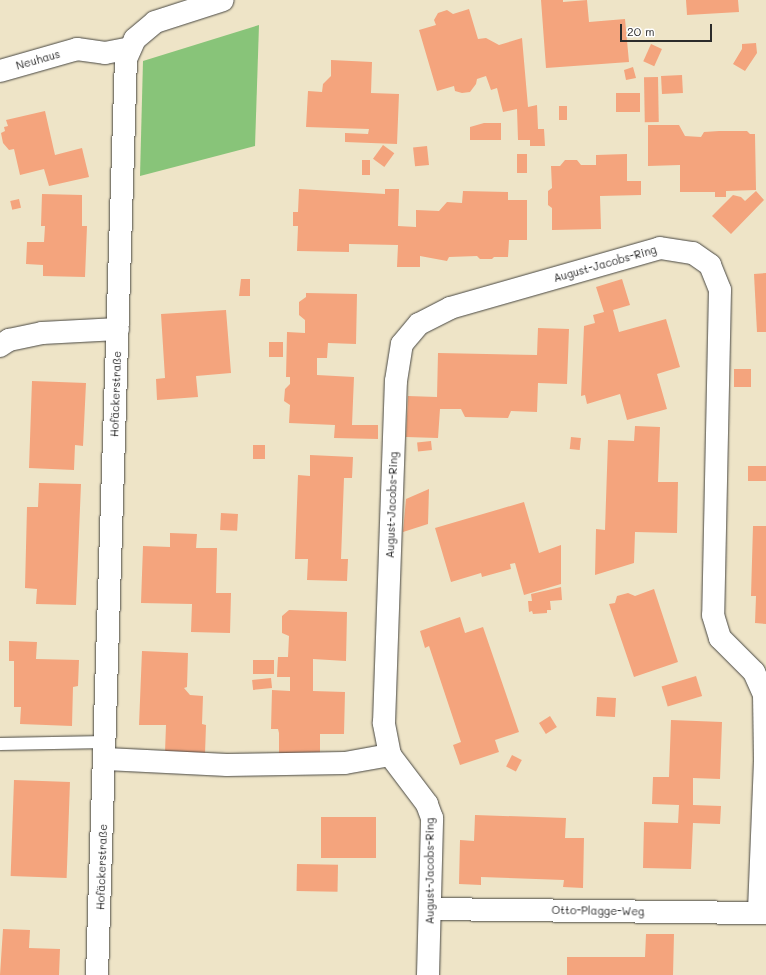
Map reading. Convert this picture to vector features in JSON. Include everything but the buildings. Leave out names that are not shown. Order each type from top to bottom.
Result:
[{"type":"street","points":[[130,48],[142,32],[155,22],[223,0]]},
{"type":"street","name":"Neuhaus","points":[[0,71],[76,49],[104,53],[130,48]]},
{"type":"street","name":"Hofäckerstraße","points":[[97,975],[106,751],[118,329],[123,81],[126,59],[130,48]]},
{"type":"street","name":"August-Jacobs-Ring","points":[[428,975],[432,818],[427,804],[390,755],[384,723],[396,381],[402,344],[419,324],[450,308],[660,248],[693,253],[710,265],[720,290],[713,615],[720,638],[754,672],[764,694],[765,761],[762,913]]},
{"type":"street","points":[[0,346],[10,340],[42,333],[118,329]]},
{"type":"street","points":[[106,751],[227,765],[345,763],[390,755]]},
{"type":"street","name":"Otto-Plagge-Weg","points":[[430,910],[762,913]]},
{"type":"lane","points":[[0,744],[106,751]]},
{"type":"green space","points":[[259,25],[255,146],[140,176],[143,61]]}]
